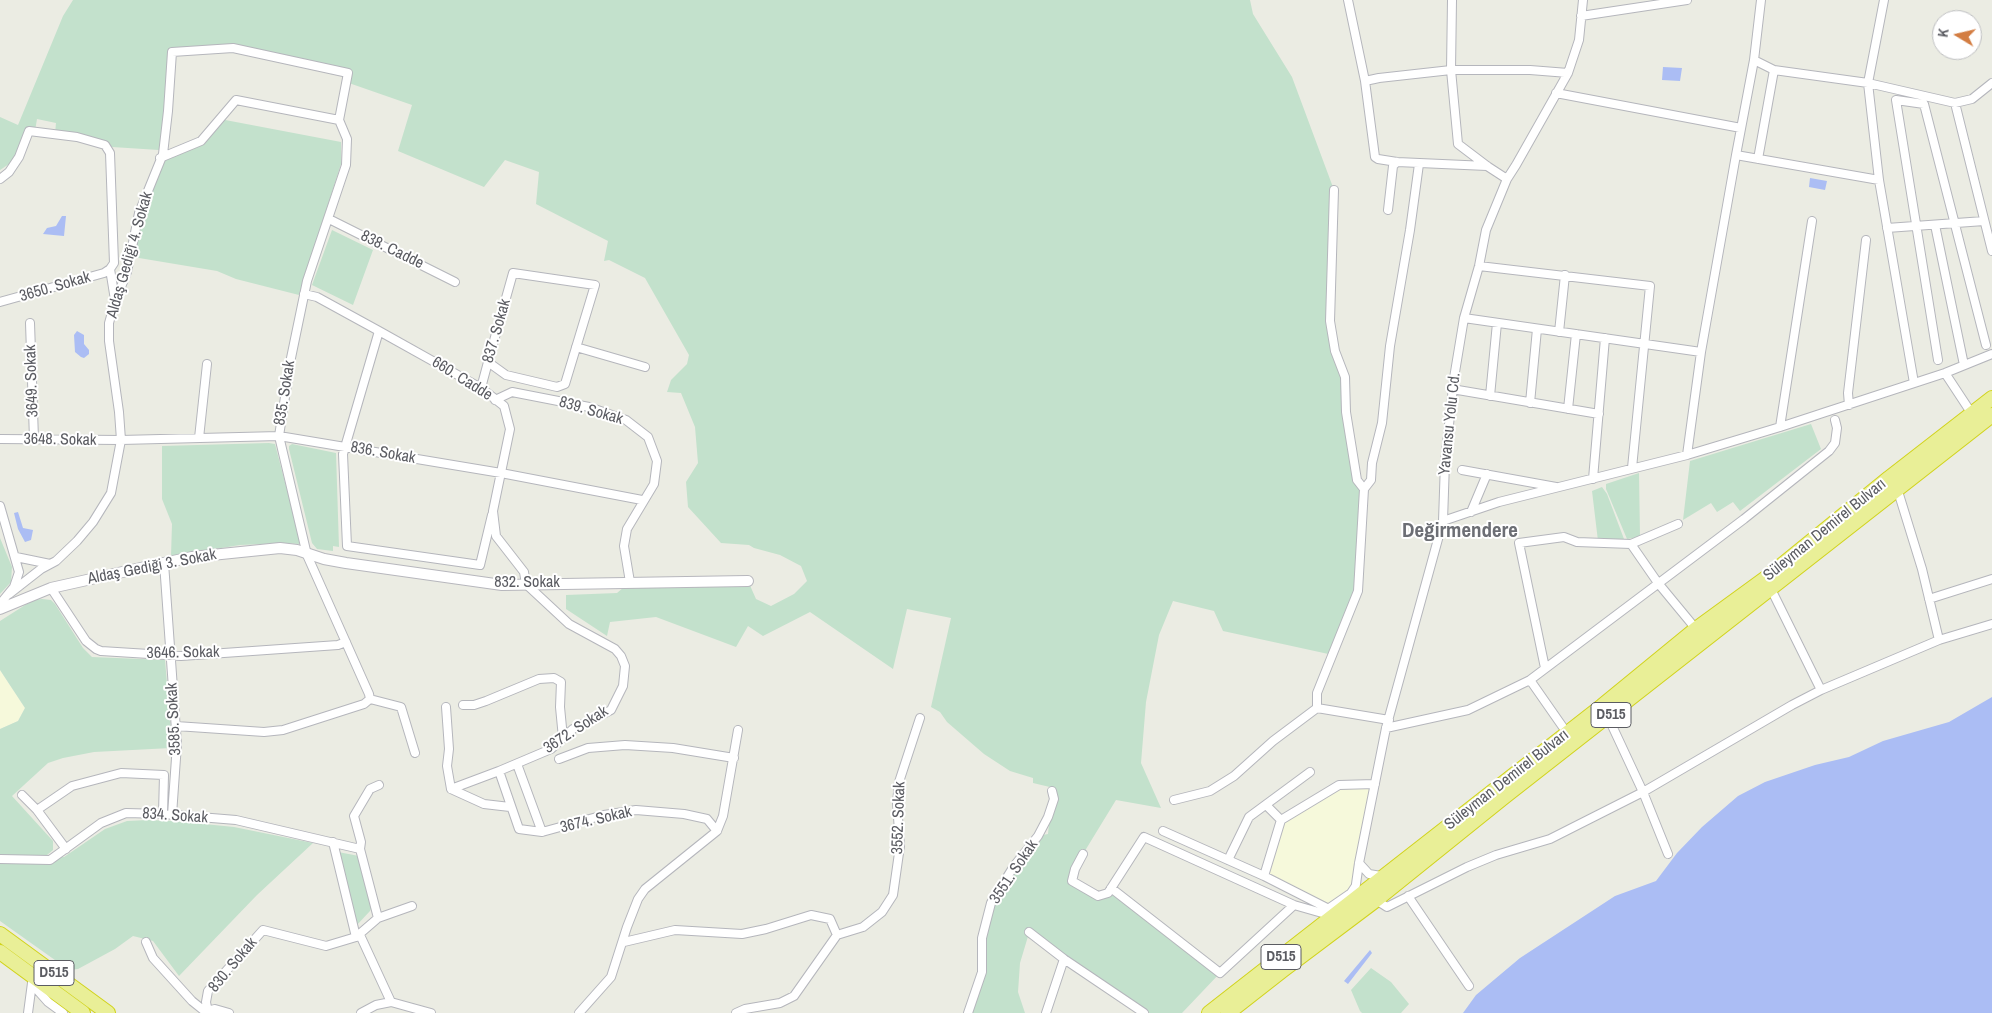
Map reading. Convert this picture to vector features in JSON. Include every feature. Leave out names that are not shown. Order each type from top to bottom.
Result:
[{"type":"highway","name":"Süleyman Demirel Bulvarı","points":[[1209,1013],[1567,734],[1696,629],[1766,578],[1889,478],[1992,398]]},
{"type":"highway","name":"Süleyman Demirel Bulvarı","points":[[1228,1013],[1376,900],[1897,488],[1992,416]]},
{"type":"highway","name":"D515","points":[[0,934],[108,1013]]},
{"type":"highway","name":"D515","points":[[0,952],[33,980],[83,1013]]},
{"type":"street","points":[[1348,0],[1365,81],[1374,157],[1419,164],[1487,166]]},
{"type":"street","points":[[1452,0],[1451,70],[1458,144],[1487,166],[1507,178]]},
{"type":"street","name":"Yavansu Yolu Cd.","points":[[1354,900],[1359,863],[1386,728],[1443,522],[1445,462],[1452,389],[1464,318],[1479,266],[1486,230],[1507,178],[1568,74],[1579,40],[1583,0]]},
{"type":"street","points":[[1581,16],[1687,0]]},
{"type":"street","points":[[1687,455],[1700,352],[1754,60],[1761,0]]},
{"type":"street","points":[[1884,0],[1868,83],[1879,180],[1914,383]]},
{"type":"street","name":"Aldaş Gediği 4. Sokak","points":[[9,594],[41,569],[56,561],[77,541],[103,508],[111,493],[121,440],[109,341],[110,323],[115,302],[127,272],[139,213],[162,154],[168,111],[172,52],[233,48],[348,72],[339,120]]},
{"type":"street","points":[[1754,60],[1774,70],[1868,83],[1954,103],[1972,99],[1992,83]]},
{"type":"street","points":[[1365,81],[1451,70],[1530,70],[1568,74]]},
{"type":"street","points":[[1758,159],[1774,70]]},
{"type":"street","points":[[1556,93],[1741,128]]},
{"type":"street","points":[[160,159],[201,141],[236,100],[339,120]]},
{"type":"street","points":[[1938,360],[1896,100],[1924,104],[1986,344]]},
{"type":"street","points":[[1954,103],[1992,251]]},
{"type":"street","name":"835. Sokak","points":[[339,120],[347,139],[346,165],[304,294],[291,358],[279,436],[307,555],[370,699]]},
{"type":"street","points":[[0,179],[9,172],[19,157],[29,131],[77,137],[105,145],[110,152],[114,262],[110,269],[115,302]]},
{"type":"street","points":[[1736,155],[1879,180]]},
{"type":"street","points":[[1388,210],[1393,166],[1397,162]]},
{"type":"street","points":[[1317,708],[1317,693],[1358,591],[1364,489],[1370,480],[1382,422],[1390,346],[1419,164]]},
{"type":"street","points":[[1334,190],[1330,321],[1335,351],[1346,377],[1346,412],[1357,480],[1364,489]]},
{"type":"street","name":"838. Cadde","points":[[328,219],[455,282]]},
{"type":"street","points":[[1780,427],[1812,221]]},
{"type":"street","points":[[1887,228],[1984,221]]},
{"type":"street","points":[[1935,225],[1964,365]]},
{"type":"street","points":[[1849,404],[1848,393],[1866,240]]},
{"type":"street","points":[[1479,266],[1650,286],[1632,468]]},
{"type":"street","name":"3650. Sokak","points":[[0,302],[104,273],[110,269]]},
{"type":"street","name":"837. Sokak","points":[[481,388],[513,273],[595,285],[576,347]]},
{"type":"street","points":[[1559,332],[1565,275]]},
{"type":"street","name":"660. Cadde","points":[[304,294],[317,297],[481,388],[504,406],[510,429],[493,511],[496,536],[524,572],[526,584]]},
{"type":"street","points":[[1464,318],[1700,352]]},
{"type":"street","name":"3649. Sokak","points":[[30,323],[34,439]]},
{"type":"street","points":[[1490,396],[1497,323]]},
{"type":"street","points":[[1530,403],[1537,329]]},
{"type":"street","points":[[379,331],[343,454],[347,546],[480,565],[493,511]]},
{"type":"street","points":[[1568,409],[1576,334]]},
{"type":"street","points":[[1594,479],[1605,338]]},
{"type":"street","points":[[488,362],[506,376],[557,387],[565,384],[576,347],[645,366]]},
{"type":"street","points":[[1443,522],[1499,502],[1687,455],[1780,427],[1945,373],[1992,354]]},
{"type":"street","points":[[199,438],[207,364]]},
{"type":"street","points":[[1945,373],[1972,414]]},
{"type":"street","points":[[1452,389],[1599,414]]},
{"type":"street","name":"839. Sokak","points":[[495,400],[512,392],[588,407],[626,420],[648,437],[657,461],[654,484],[642,500],[627,529],[624,546],[630,582]]},
{"type":"street","points":[[1386,728],[1468,710],[1530,680],[1744,519],[1829,451],[1835,443],[1837,428],[1835,420]]},
{"type":"street","name":"836. Sokak","points":[[121,440],[279,436],[501,473],[642,500]]},
{"type":"street","name":"3648. Sokak","points":[[0,439],[121,440]]},
{"type":"street","points":[[1462,470],[1559,487]]},
{"type":"street","points":[[1471,512],[1487,474]]},
{"type":"street","points":[[1897,488],[1911,532],[1939,640]]},
{"type":"street","points":[[0,506],[19,572],[9,594],[0,604]]},
{"type":"street","points":[[1545,668],[1519,544],[1564,537],[1577,542],[1631,544],[1678,524]]},
{"type":"street","points":[[297,550],[302,547],[304,539]]},
{"type":"street","points":[[1631,544],[1658,583],[1696,629]]},
{"type":"street","name":"Aldaş Gediği 3. Sokak","points":[[0,609],[51,588],[192,557],[280,548],[297,550],[307,555]]},
{"type":"street","name":"832. Sokak","points":[[307,555],[346,563],[502,585],[748,581]]},
{"type":"street","points":[[16,558],[50,564]]},
{"type":"street","name":"3585. Sokak","points":[[164,563],[178,744],[172,815]]},
{"type":"street","points":[[1929,599],[1992,579]]},
{"type":"street","name":"3672. Sokak","points":[[451,789],[552,749],[573,729],[611,710],[623,686],[625,666],[621,656],[615,649],[569,624],[526,584]]},
{"type":"street","name":"3646. Sokak","points":[[51,588],[86,641],[96,650],[171,656],[338,645],[346,642]]},
{"type":"street","points":[[1771,589],[1821,690]]},
{"type":"street","points":[[1376,900],[1387,907],[1466,867],[1496,855],[1550,839],[1643,792],[1792,704],[1939,640],[1992,624]]},
{"type":"street","points":[[463,705],[486,701],[539,679],[554,678],[561,682],[560,707],[563,738]]},
{"type":"street","points":[[1530,680],[1567,734]]},
{"type":"street","points":[[176,726],[264,732],[283,730],[364,704],[370,699],[401,707],[415,753]]},
{"type":"street","points":[[446,707],[449,749],[448,766],[451,789],[484,804],[510,807]]},
{"type":"street","points":[[1174,800],[1210,792],[1234,776],[1273,741],[1317,708],[1389,720]]},
{"type":"street","points":[[1608,717],[1643,792],[1668,854]]},
{"type":"street","name":"3552. Sokak","points":[[837,935],[863,927],[882,912],[893,895],[900,846],[897,803],[898,782],[920,718]]},
{"type":"street","points":[[579,1013],[611,978],[638,899],[645,889],[717,830],[723,816],[738,730]]},
{"type":"street","points":[[559,759],[588,748],[625,745],[674,748],[734,758]]},
{"type":"street","name":"3674. Sokak","points":[[517,764],[542,832],[604,815],[636,810],[684,814],[707,819],[717,830]]},
{"type":"street","points":[[499,771],[519,829],[542,832]]},
{"type":"street","points":[[1228,860],[1249,817],[1310,772]]},
{"type":"street","points":[[37,810],[72,786],[121,773],[164,775],[163,814]]},
{"type":"street","points":[[1264,876],[1281,820],[1339,785],[1375,784]]},
{"type":"street","points":[[378,918],[360,849],[361,842],[354,816],[370,789],[379,785]]},
{"type":"street","name":"3551. Sokak","points":[[968,1013],[982,972],[982,938],[991,903],[1014,866],[1038,836],[1048,817],[1054,799],[1052,791]]},
{"type":"street","points":[[22,795],[37,810],[66,849]]},
{"type":"street","points":[[1266,805],[1281,820]]},
{"type":"street","name":"834. Sokak","points":[[0,859],[50,860],[101,823],[126,813],[236,820],[360,849]]},
{"type":"street","points":[[1163,831],[1264,876],[1329,909]]},
{"type":"street","points":[[1083,854],[1075,869],[1072,881],[1098,896],[1108,893],[1144,837],[1294,905],[1322,913],[1351,893],[1356,886]]},
{"type":"street","points":[[333,842],[358,936],[390,1002]]},
{"type":"street","points":[[1359,863],[1369,874],[1384,876]]},
{"type":"street","points":[[1111,888],[1220,973],[1294,905]]},
{"type":"street","points":[[1408,896],[1469,986]]},
{"type":"street","name":"830. Sokak","points":[[208,1013],[206,1002],[208,990],[263,930],[326,946],[358,936],[378,918],[412,906]]},
{"type":"street","points":[[624,942],[675,930],[742,934],[766,929],[811,915],[830,919],[837,935],[794,996],[780,1003],[736,1013]]},
{"type":"street","points":[[1029,932],[1064,960],[1144,1013]]},
{"type":"street","points":[[146,942],[154,958],[192,1001],[208,1013],[215,1009],[229,1013]]},
{"type":"street","points":[[1046,1013],[1064,960]]},
{"type":"street","points":[[28,1013],[33,980]]},
{"type":"street","points":[[33,980],[48,1002],[63,1013]]},
{"type":"street","points":[[360,1013],[376,1005],[390,1002],[431,1013]]},
{"type":"shaded area","points":[[73,0],[1250,0],[1253,14],[1292,77],[1334,190],[1330,321],[1345,377],[1357,479],[1364,489],[1360,573],[1333,655],[1223,631],[1214,611],[1173,601],[1159,635],[1146,702],[1141,763],[1161,808],[1116,800],[1083,854],[1072,880],[1098,896],[1111,888],[1220,973],[1182,1013],[1144,1013],[1029,933],[1020,963],[1018,992],[1025,1013],[967,1013],[976,992],[982,938],[991,903],[1038,836],[1048,834],[1052,791],[1054,788],[1033,783],[1033,778],[1010,771],[984,754],[947,722],[940,712],[931,707],[951,618],[907,609],[893,669],[810,612],[763,636],[748,626],[736,647],[656,617],[610,622],[607,636],[566,609],[566,595],[617,593],[630,582],[748,581],[756,599],[771,606],[794,594],[807,581],[801,566],[780,555],[749,545],[721,543],[688,507],[686,482],[698,463],[695,427],[681,393],[667,392],[671,380],[687,364],[689,355],[645,278],[609,260],[604,261],[608,241],[536,204],[539,172],[505,160],[484,187],[398,151],[412,105],[346,82],[348,73],[233,48],[172,52],[166,137],[159,150],[112,147],[77,137],[55,134],[56,123],[37,119],[35,131],[29,131],[15,160],[0,170],[0,117],[18,125],[63,16]]},
{"type":"shaded area","points":[[220,119],[341,142],[341,164],[299,295],[236,279],[217,271],[133,257],[133,239],[160,159],[201,141]]},
{"type":"shaded area","points":[[332,230],[373,250],[353,305],[312,285]]},
{"type":"shaded area","points":[[1811,424],[1821,449],[1740,511],[1733,502],[1717,512],[1711,503],[1683,520],[1690,461]]},
{"type":"shaded area","points":[[275,444],[300,540],[299,544],[240,545],[171,556],[172,524],[162,499],[162,446]]},
{"type":"shaded area","points":[[292,444],[336,453],[339,547],[333,546],[333,551],[317,549],[312,543],[289,449],[289,446]]},
{"type":"shaded area","points":[[1639,473],[1640,537],[1627,539],[1606,489],[1606,484]]},
{"type":"shaded area","points":[[1602,487],[1607,494],[1624,539],[1598,541],[1592,491]]},
{"type":"shaded area","points":[[0,538],[12,567],[11,582],[0,594]]},
{"type":"shaded area","points":[[33,600],[51,600],[55,604],[83,648],[92,657],[165,660],[172,742],[171,748],[94,752],[48,763],[12,796],[53,841],[53,850],[47,855],[38,857],[0,856],[0,729],[18,721],[25,708],[0,670],[0,621]]},
{"type":"shaded area","points":[[0,670],[25,708],[18,721],[0,729]]},
{"type":"shaded area","points":[[1375,784],[1356,886],[1329,909],[1264,876],[1281,820],[1339,785]]},
{"type":"shaded area","points":[[148,820],[234,827],[313,843],[257,895],[179,976],[153,941],[133,936],[115,949],[78,969],[69,970],[0,921],[0,859],[64,857],[105,829],[127,821]]},
{"type":"shaded area","points":[[338,852],[359,856],[372,906],[370,911],[356,926]]},
{"type":"shaded area","points":[[1371,968],[1391,982],[1409,1004],[1401,1013],[1362,1013],[1360,1011],[1351,990]]},
{"type":"water","points":[[1663,67],[1682,68],[1680,81],[1662,80]]},
{"type":"water","points":[[1810,178],[1827,181],[1825,190],[1809,187]]},
{"type":"water","points":[[62,216],[66,216],[64,236],[43,234],[47,228],[56,226]]},
{"type":"water","points":[[77,331],[84,335],[84,344],[89,350],[89,354],[84,358],[75,352],[74,335]]},
{"type":"water","points":[[18,512],[23,528],[33,530],[31,540],[25,542],[18,529],[14,513]]},
{"type":"water","points":[[1992,697],[1992,1013],[1463,1013],[1476,995],[1520,958],[1615,896],[1656,881],[1677,853],[1702,827],[1738,796],[1765,782],[1815,765],[1849,757],[1883,741],[1949,722]]},
{"type":"water","points":[[1370,950],[1372,953],[1348,984],[1344,981]]},
{"type":"district","name":"Değirmendere","points":[[1460,531]]}]
